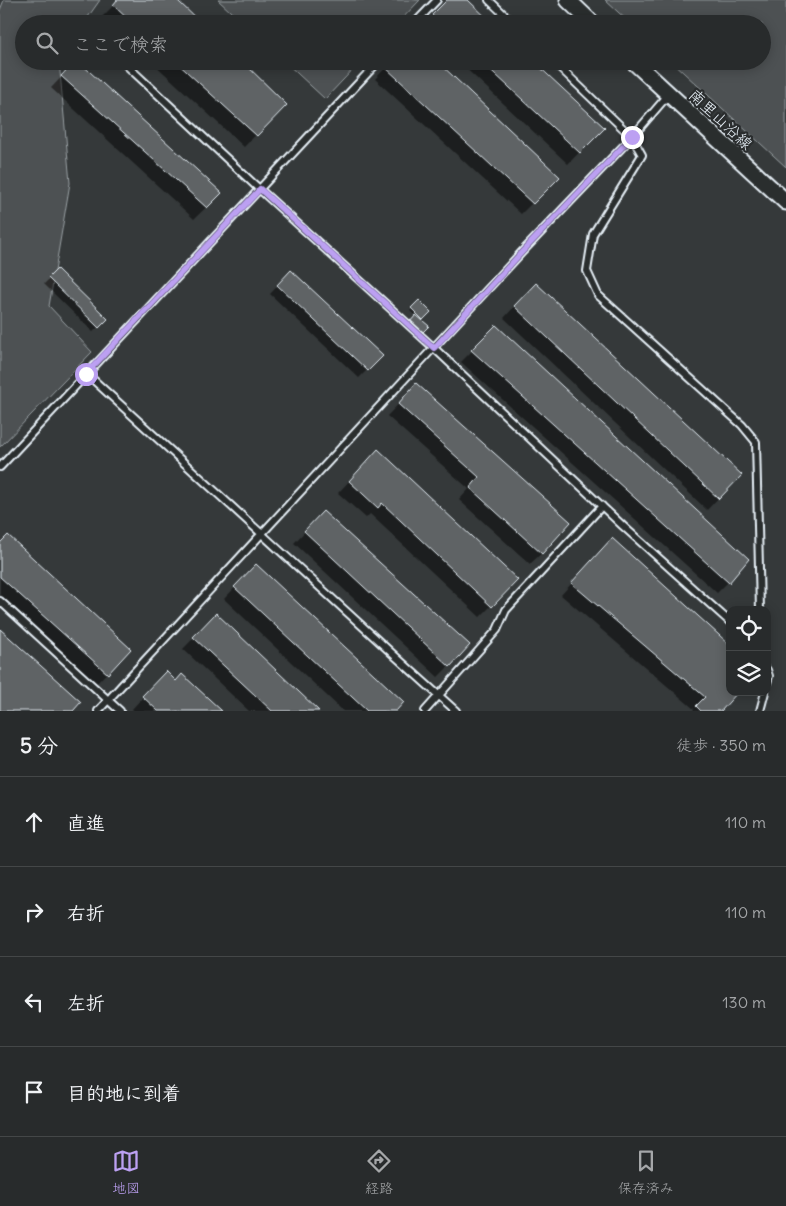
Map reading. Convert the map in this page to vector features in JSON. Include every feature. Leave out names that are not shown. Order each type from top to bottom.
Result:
[{"type":"street","points":[[568,0],[584,15]]},
{"type":"street","name":"南里山沿線","points":[[644,70],[786,202]]},
{"type":"lane","points":[[423,15],[437,0]]},
{"type":"lane","points":[[489,0],[505,15]]},
{"type":"lane","points":[[132,70],[434,348],[602,506],[726,618]]},
{"type":"lane","points":[[0,467],[371,70]]},
{"type":"lane","points":[[562,70],[632,137],[642,155],[593,234],[587,271],[598,294],[742,425],[756,442],[760,606]]},
{"type":"lane","points":[[98,711],[522,252],[632,137],[669,94]]},
{"type":"lane","points":[[86,374],[456,711]]},
{"type":"lane","points":[[424,711],[497,630],[506,610],[602,506]]},
{"type":"lane","points":[[0,601],[120,711]]},
{"type":"lane","points":[[760,711],[764,696]]},
{"type":"shaded area","points":[[4,0],[100,0],[89,15],[15,15],[15,70],[60,70],[70,183],[49,306],[92,352],[0,447],[0,10]]},
{"type":"shaded area","points":[[218,0],[420,0],[406,15],[234,15]]},
{"type":"shaded area","points":[[605,0],[786,0],[786,167],[681,70],[771,70],[771,15],[621,15]]},
{"type":"shaded area","points":[[294,70],[352,70],[325,99]]},
{"type":"building","points":[[117,0],[177,0],[193,15],[124,15],[113,5]]},
{"type":"building","points":[[447,0],[468,0],[484,15],[432,15]]},
{"type":"building","points":[[67,70],[88,70],[222,193],[207,208],[61,76]]},
{"type":"building","points":[[185,70],[251,70],[287,105],[257,136]]},
{"type":"building","points":[[388,70],[447,70],[560,177],[533,204]]},
{"type":"building","points":[[491,70],[543,70],[605,128],[580,153]]},
{"type":"building","points":[[57,269],[108,319],[99,328],[48,278]]},
{"type":"building","points":[[291,270],[383,356],[368,371],[277,285]]},
{"type":"building","points":[[536,283],[742,475],[719,499],[514,306]]},
{"type":"building","points":[[419,300],[431,312],[423,320],[411,308]]},
{"type":"building","points":[[416,315],[429,326],[421,334],[409,323]]},
{"type":"building","points":[[496,325],[749,559],[729,583],[471,350]]},
{"type":"building","points":[[416,383],[571,522],[542,554],[470,488],[479,477],[398,404]]},
{"type":"building","points":[[378,449],[518,580],[492,607],[382,503],[378,508],[349,481]]},
{"type":"building","points":[[323,511],[470,645],[450,667],[304,531]]},
{"type":"building","points":[[8,535],[131,649],[108,674],[0,577],[0,543]]},
{"type":"building","points":[[612,538],[726,641],[726,696],[734,696],[721,711],[701,711],[696,706],[705,697],[571,583]]},
{"type":"building","points":[[256,564],[404,702],[396,711],[367,711],[234,587]]},
{"type":"building","points":[[216,613],[319,711],[272,711],[193,637]]},
{"type":"building","points":[[0,629],[81,702],[73,711],[0,711]]},
{"type":"building","points":[[166,671],[176,681],[182,674],[222,711],[158,711],[142,696]]},
{"type":"route","points":[[86,374],[260,189],[434,348],[522,252],[632,137]]}]
